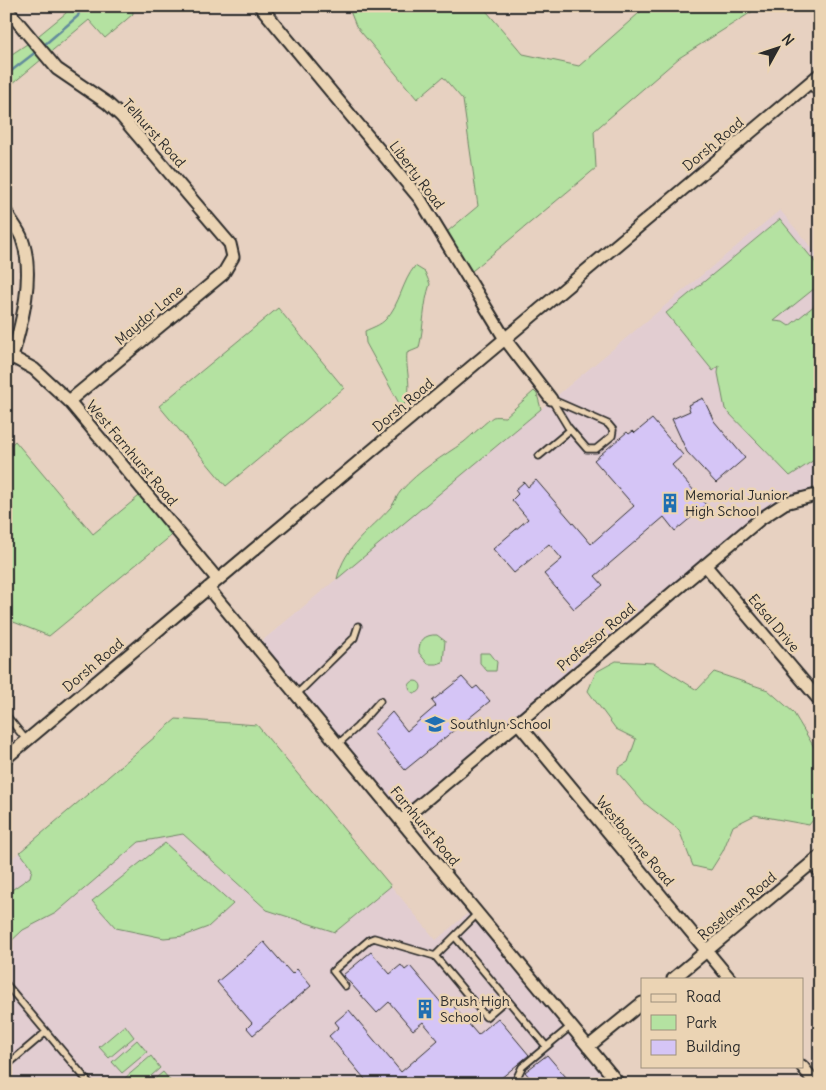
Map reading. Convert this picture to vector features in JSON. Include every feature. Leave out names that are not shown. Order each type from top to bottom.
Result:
[{"type":"street","name":"Liberty Road","points":[[260,6],[420,199],[505,339],[551,399]]},
{"type":"street","name":"Telhurst Road","points":[[6,8],[51,62],[68,79],[107,103],[121,116],[230,244]]},
{"type":"street","name":"Dorsh Road","points":[[6,758],[815,78]]},
{"type":"street","points":[[815,78],[820,92]]},
{"type":"street","points":[[6,212],[22,239],[27,272],[23,321],[9,360]]},
{"type":"street","name":"Maydor Lane","points":[[69,401],[223,274],[233,257],[230,244]]},
{"type":"street","name":"West Farnhurst Road","points":[[9,360],[34,369],[69,401],[218,580]]},
{"type":"street","name":"Professor Road","points":[[401,821],[759,520],[786,503],[820,494]]},
{"type":"street","name":"Edsal Drive","points":[[705,565],[820,701]]},
{"type":"street","name":"Farnhurst Road","points":[[208,588],[618,1084]]},
{"type":"street","name":"Westbourne Road","points":[[518,723],[729,978]]},
{"type":"street","points":[[816,859],[820,872]]},
{"type":"street","name":"Roselawn Road","points":[[674,978],[816,859]]},
{"type":"street","points":[[588,1047],[641,1005]]},
{"type":"street","points":[[804,1068],[816,1084]]},
{"type":"lane","points":[[551,399],[608,424],[612,427],[613,433],[599,447],[590,450],[570,430],[551,399]]},
{"type":"lane","points":[[540,456],[570,430]]},
{"type":"lane","points":[[297,694],[354,638],[358,626]]},
{"type":"lane","points":[[338,744],[357,727],[380,701]]},
{"type":"lane","points":[[6,715],[27,741]]},
{"type":"lane","points":[[435,956],[456,938],[462,928],[478,914]]},
{"type":"lane","points":[[345,986],[333,971],[369,940],[374,938],[435,956],[486,1017],[507,999]]},
{"type":"lane","points":[[456,938],[546,1046]]},
{"type":"lane","points":[[6,984],[90,1084]]},
{"type":"lane","points":[[514,1084],[522,1067],[571,1026]]},
{"type":"lane","points":[[6,1066],[46,1032]]},
{"type":"shaded area","points":[[780,210],[820,258],[820,494],[786,503],[401,821],[256,646]]},
{"type":"shaded area","points":[[45,830],[90,884],[139,842],[183,834],[267,910],[335,932],[391,886],[436,940],[474,908],[619,1084],[6,1084],[6,864]]},
{"type":"green space","points":[[66,6],[132,6],[133,14],[105,38],[89,20],[6,89],[6,58],[33,40],[66,13]]},
{"type":"green space","points":[[348,6],[482,6],[523,54],[579,66],[647,6],[761,6],[679,58],[594,131],[596,168],[466,276],[442,236],[478,206],[463,100],[443,77],[417,99],[356,26]]},
{"type":"green space","points":[[780,219],[820,268],[820,284],[774,321],[783,322],[789,326],[820,301],[820,456],[790,476],[725,409],[718,373],[719,366],[713,371],[666,313]]},
{"type":"green space","points":[[415,266],[425,272],[430,284],[419,348],[407,353],[409,386],[407,399],[404,405],[400,405],[366,343],[365,331],[381,323],[391,313]]},
{"type":"green space","points":[[278,308],[344,388],[226,486],[159,406]]},
{"type":"green space","points":[[534,391],[537,394],[541,409],[337,579],[341,567],[352,548],[391,507],[408,483],[431,464],[464,442],[493,417],[505,417]]},
{"type":"green space","points":[[15,441],[93,534],[144,492],[177,531],[49,636],[6,619],[6,449]]},
{"type":"green space","points":[[437,635],[445,641],[443,662],[428,664],[419,653],[420,645],[426,637]]},
{"type":"green space","points":[[480,653],[490,653],[497,662],[496,671],[487,671],[480,663]]},
{"type":"green space","points":[[616,661],[654,663],[697,690],[714,672],[768,690],[793,712],[820,757],[820,811],[809,825],[755,815],[733,826],[723,851],[711,870],[693,866],[679,830],[643,802],[618,773],[618,768],[628,762],[636,739],[616,729],[588,691],[596,672]]},
{"type":"green space","points":[[417,681],[420,682],[420,692],[413,693],[410,692],[409,685],[410,682]]},
{"type":"green space","points":[[176,719],[257,725],[391,886],[335,932],[267,910],[183,834],[139,842],[56,913],[23,930],[6,946],[6,894],[30,877],[32,869],[20,852]]},
{"type":"green space","points":[[165,843],[233,904],[208,927],[184,936],[164,938],[116,928],[92,901]]},
{"type":"green space","points":[[125,1025],[134,1037],[109,1058],[99,1047]]},
{"type":"green space","points":[[137,1040],[147,1052],[122,1073],[112,1062]]},
{"type":"green space","points":[[151,1056],[160,1068],[142,1084],[130,1084],[125,1078]]},
{"type":"green space","points":[[163,1072],[173,1084],[149,1084]]},
{"type":"building","points":[[703,398],[714,421],[745,458],[716,483],[687,452],[672,419],[690,411],[688,405]]},
{"type":"building","name":"Memorial Junior High School","points":[[652,419],[683,455],[672,465],[706,505],[675,531],[664,517],[595,576],[603,585],[574,609],[544,574],[562,559],[549,544],[514,573],[493,549],[528,519],[512,500],[518,494],[515,490],[524,482],[528,487],[536,480],[591,544],[634,506],[594,460],[627,432],[629,434],[633,431],[635,433]]},
{"type":"building","name":"Southlyn School","points":[[462,677],[473,689],[477,686],[490,701],[405,770],[373,732],[392,712],[407,731],[436,706],[432,701]]},
{"type":"building","points":[[264,942],[292,974],[297,969],[311,986],[253,1035],[247,1028],[252,1023],[217,982]]},
{"type":"building","name":"Brush High School","points":[[371,952],[390,974],[401,965],[405,970],[410,966],[443,1005],[448,1000],[478,1035],[498,1018],[529,1055],[494,1084],[369,1084],[329,1036],[339,1027],[335,1022],[349,1010],[401,1072],[438,1040],[423,1022],[413,1030],[389,1002],[377,1013],[343,975]]},
{"type":"building","points":[[547,1055],[572,1084],[535,1084],[525,1072]]},
{"type":"waterway","points":[[43,46],[78,16],[81,6]]},
{"type":"waterway","points":[[6,75],[37,51]]},
{"type":"place","name":"Memorial Junior High School","points":[[670,503]]},
{"type":"place","name":"Southlyn School","points":[[435,724]]},
{"type":"place","name":"Brush High School","points":[[425,1009]]}]
